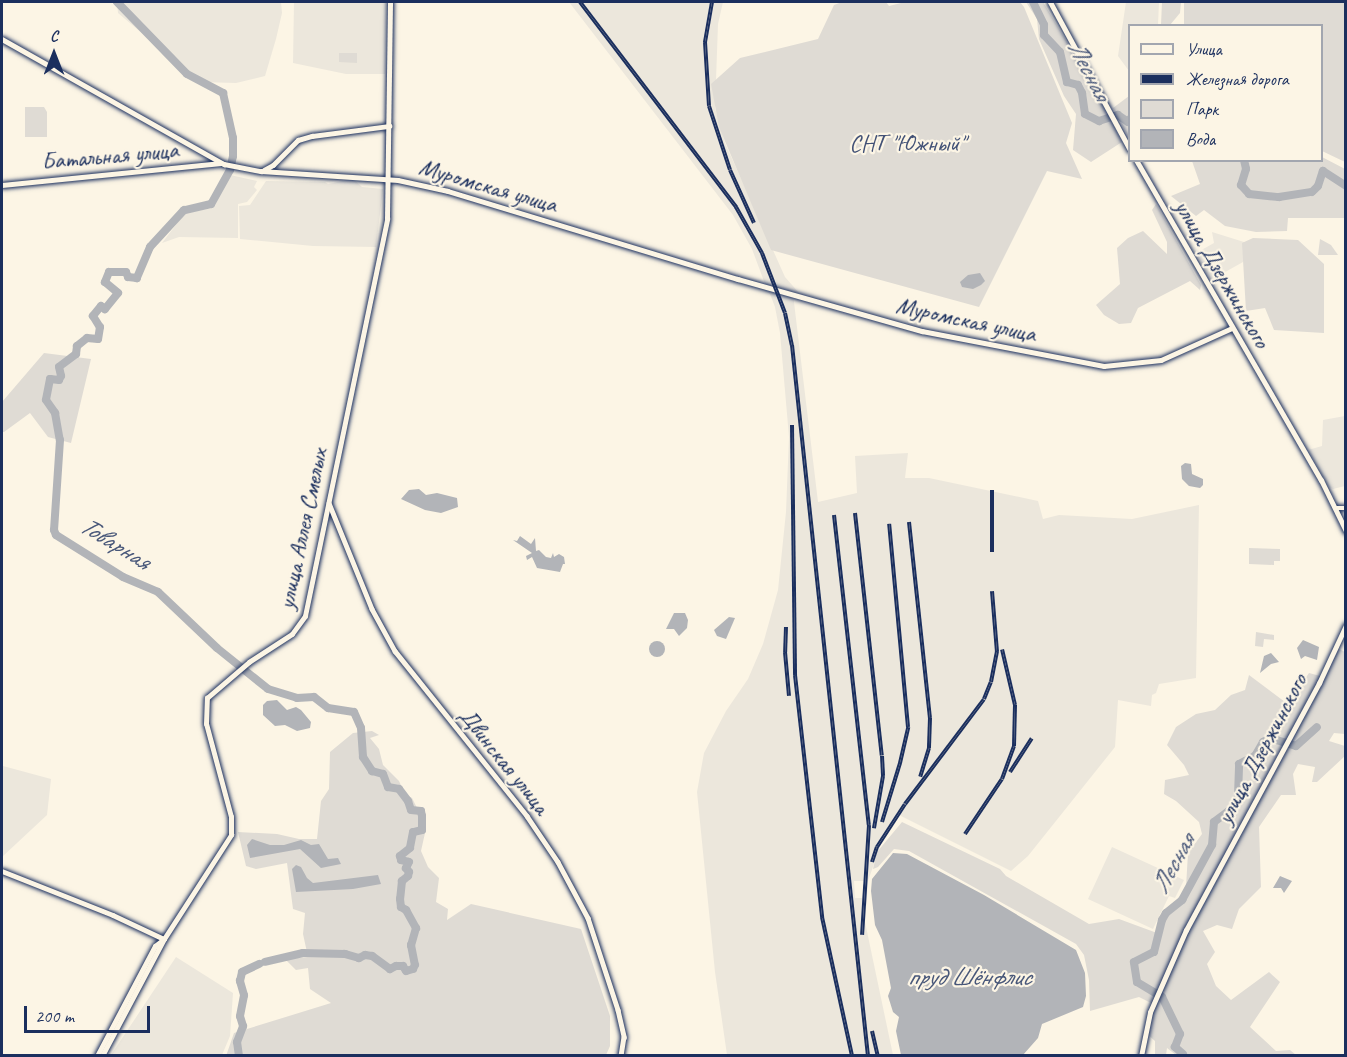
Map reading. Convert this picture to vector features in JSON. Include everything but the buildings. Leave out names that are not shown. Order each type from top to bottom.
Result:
[{"type":"main road","name":"улица Аллея Смелых","points":[[102,1056],[164,939],[231,836],[231,817],[206,724],[206,706],[213,691],[241,668],[287,638],[301,625],[387,219],[390,2]]},
{"type":"main road","points":[[1050,2],[1128,146]]},
{"type":"main road","points":[[2,39],[223,163]]},
{"type":"main road","points":[[261,171],[273,165],[298,140],[312,136],[389,126]]},
{"type":"main road","points":[[200,166],[204,162],[204,154]]},
{"type":"main road","name":"улица Дзержинского","points":[[1137,162],[1336,508],[1346,531]]},
{"type":"main road","name":"Муромская улица","points":[[223,163],[261,171],[398,180],[448,191],[692,265],[922,331],[1104,366],[1161,360],[1232,328]]},
{"type":"main road","name":"Батальная улица","points":[[2,185],[223,163]]},
{"type":"main road","points":[[273,165],[277,172]]},
{"type":"main road","name":"Двинская улица","points":[[329,500],[372,609],[395,651],[527,816],[558,862],[588,918],[618,1010],[624,1037],[621,1056]]},
{"type":"main road","points":[[1336,508],[1346,508]]},
{"type":"main road","name":"улица Дзержинского","points":[[1141,1056],[1145,1030],[1157,993],[1186,930],[1319,682],[1346,625]]},
{"type":"main road","points":[[2,871],[113,915],[164,939]]},
{"type":"main road","points":[[97,1056],[155,945],[164,939]]},
{"type":"shaded area","points":[[117,2],[281,2],[282,13],[265,76],[236,83],[200,82],[118,13]]},
{"type":"shaded area","points":[[294,2],[386,2],[385,74],[346,74],[293,63]]},
{"type":"shaded area","points":[[569,2],[723,2],[718,24],[715,108],[725,143],[785,277],[799,293],[765,284],[752,249],[733,215]]},
{"type":"shaded area","points":[[1126,2],[1159,2],[1158,24],[1128,24],[1128,70],[1118,56]]},
{"type":"shaded area","points":[[230,175],[257,181],[254,187],[257,190],[247,202],[238,204],[238,238],[179,237],[162,243],[185,213],[213,208]]},
{"type":"shaded area","points":[[353,179],[362,187],[383,189],[376,247],[313,246],[240,239],[239,206],[250,205],[266,181],[325,182],[328,184]]},
{"type":"shaded area","points":[[1212,232],[1244,242],[1243,262],[1211,280],[1196,253],[1214,243]]},
{"type":"shaded area","points":[[764,286],[793,294],[818,502],[857,493],[855,456],[908,453],[905,478],[929,478],[1038,501],[1043,519],[1059,515],[1132,519],[1199,505],[1196,678],[1159,684],[1156,693],[1152,695],[1151,706],[1118,700],[1115,747],[1028,856],[1011,871],[899,815],[881,844],[868,881],[865,922],[893,1055],[727,1055],[715,972],[697,792],[704,753],[726,711],[748,679],[763,644],[778,590],[786,512],[789,437],[780,333],[770,294],[763,290]],"holes":[[[854,881],[865,881],[862,898],[855,898]]]},
{"type":"shaded area","points":[[1345,416],[1345,486],[1333,489],[1329,487],[1308,450],[1322,446],[1323,420]]},
{"type":"shaded area","points":[[3,766],[51,779],[47,815],[2,857]]},
{"type":"shaded area","points":[[1112,847],[1184,880],[1175,898],[1169,896],[1153,929],[1088,899]]},
{"type":"shaded area","points":[[176,957],[233,993],[230,1036],[222,1055],[111,1055]]},
{"type":"green space","name":"СНТ \"Южный\"","points":[[842,2],[886,2],[889,6],[905,2],[1020,2],[1024,7],[1072,123],[1066,143],[1082,179],[1047,171],[979,307],[771,250],[719,127],[711,84],[740,58],[818,39],[834,5]]},
{"type":"green space","points":[[1026,2],[1043,2],[1092,84],[1122,142],[1091,162],[1073,150],[1076,114],[1064,96],[1039,39],[1037,19]]},
{"type":"green space","points":[[1162,2],[1181,2],[1180,13],[1171,24],[1161,24]]},
{"type":"green space","points":[[1184,2],[1345,2],[1345,162],[1323,151],[1323,24],[1184,24]]},
{"type":"green space","points":[[339,53],[357,53],[357,63],[339,62]]},
{"type":"green space","points":[[1128,97],[1128,136],[1113,108]]},
{"type":"green space","points":[[25,107],[44,107],[47,112],[47,137],[25,137]]},
{"type":"green space","points":[[1323,158],[1345,169],[1345,218],[1288,218],[1287,231],[1256,232],[1225,226],[1204,210],[1196,216],[1171,196],[1200,184],[1192,162],[1323,162]]},
{"type":"green space","points":[[1156,204],[1201,285],[1200,290],[1190,281],[1138,308],[1131,323],[1119,324],[1104,315],[1096,305],[1120,284],[1117,248],[1128,238],[1143,231],[1167,254],[1167,242],[1152,210]]},
{"type":"green space","points":[[1253,238],[1298,240],[1324,264],[1324,333],[1274,330],[1265,308],[1246,311],[1242,243]]},
{"type":"green space","points":[[1320,239],[1331,245],[1338,255],[1318,255]]},
{"type":"green space","points":[[44,353],[91,359],[71,443],[48,437],[30,413],[2,432],[2,402]]},
{"type":"green space","points":[[1249,548],[1280,549],[1280,561],[1274,561],[1274,565],[1249,564]]},
{"type":"green space","points":[[1256,632],[1274,635],[1274,640],[1264,639],[1263,647],[1255,646]]},
{"type":"green space","points":[[1339,649],[1345,652],[1345,734],[1334,733],[1329,741],[1345,746],[1345,756],[1317,782],[1312,782],[1315,767],[1298,764],[1293,774],[1296,795],[1281,795],[1259,827],[1261,887],[1239,909],[1232,929],[1217,925],[1203,931],[1215,952],[1207,964],[1216,986],[1231,1000],[1269,972],[1280,982],[1250,1027],[1276,1051],[1290,1050],[1296,1055],[1176,1055],[1167,1048],[1166,1055],[1155,1055],[1155,1041],[1147,1034],[1155,1005],[1139,997],[1090,1011],[1089,980],[1084,955],[1076,944],[909,851],[894,849],[878,867],[873,869],[877,852],[902,822],[1000,869],[1006,876],[1089,924],[1119,919],[1157,933],[1186,887],[1188,853],[1202,834],[1199,822],[1176,801],[1164,794],[1165,780],[1189,775],[1184,765],[1167,745],[1176,727],[1196,714],[1215,710],[1231,695],[1245,690],[1249,675],[1285,702],[1292,698],[1309,673],[1324,677]]},
{"type":"green space","points":[[372,731],[379,735],[370,738],[379,749],[383,765],[399,781],[405,794],[412,798],[421,816],[425,833],[421,851],[428,867],[439,878],[436,902],[448,909],[447,920],[471,904],[581,929],[610,1016],[610,1046],[606,1055],[226,1056],[234,1033],[331,1003],[310,989],[308,968],[296,970],[285,959],[308,957],[303,934],[305,913],[293,909],[287,863],[256,869],[246,866],[238,832],[317,839],[321,801],[329,789],[330,752],[353,733]]},
{"type":"water","points":[[980,273],[985,281],[981,285],[973,289],[962,287],[960,282],[968,275]]},
{"type":"water","points":[[1185,463],[1191,464],[1192,474],[1203,479],[1203,485],[1200,488],[1189,486],[1182,479],[1181,466]]},
{"type":"water","points":[[419,489],[426,495],[437,493],[457,498],[458,507],[441,513],[425,510],[401,499],[409,490]]},
{"type":"water","points":[[520,536],[531,544],[535,538],[536,551],[539,550],[546,557],[551,558],[553,553],[554,557],[559,554],[564,557],[565,564],[560,572],[537,568],[532,557],[527,560],[526,556],[532,553],[513,540],[517,541]]},
{"type":"water","points":[[674,613],[685,613],[688,620],[687,628],[679,636],[674,629],[666,629]]},
{"type":"water","points":[[729,617],[735,618],[726,639],[717,636],[714,630]]},
{"type":"water","points":[[1303,640],[1319,647],[1317,660],[1305,656],[1301,659],[1297,648]]},
{"type":"water","points":[[657,641],[663,643],[665,649],[663,655],[657,657],[651,655],[649,649],[651,643]]},
{"type":"water","points":[[1271,653],[1279,662],[1271,664],[1260,673],[1264,656]]},
{"type":"water","points":[[277,700],[287,710],[296,707],[301,710],[311,722],[310,728],[297,731],[285,725],[275,726],[263,715],[263,705],[267,701]]},
{"type":"water","points":[[252,839],[270,845],[284,845],[301,840],[311,845],[319,844],[328,859],[338,858],[341,864],[321,868],[300,849],[250,858],[247,845]]},
{"type":"water","name":"пруд Шёнфлис","points":[[893,853],[907,854],[984,895],[1076,950],[1085,973],[1086,996],[1083,1007],[1042,1024],[1038,1038],[1023,1055],[901,1055],[896,1031],[899,1017],[893,1012],[888,996],[891,988],[882,940],[875,925],[871,891],[872,879]]},
{"type":"water","points":[[296,865],[301,867],[313,883],[378,875],[381,884],[353,889],[296,892],[292,869]]},
{"type":"water","points":[[1280,876],[1292,881],[1284,893],[1281,888],[1273,888]]},
{"type":"waterway","name":"Товарная","points":[[117,2],[187,74],[223,93],[233,138],[233,156],[230,170],[211,204],[184,210],[150,247],[137,278],[128,277],[126,272],[109,272],[105,282],[118,293],[105,309],[101,306],[93,316],[100,327],[98,339],[87,338],[77,346],[76,354],[59,367],[61,376],[59,380],[50,379],[46,400],[55,413],[60,440],[54,530],[56,535],[123,577],[158,592],[217,648],[268,689],[297,698],[314,697],[328,708],[354,712],[361,728],[363,757],[372,771],[383,774],[388,787],[399,789],[408,801],[411,810],[421,811],[422,816],[422,830],[413,832],[410,848],[400,856],[401,860],[409,862],[406,868],[409,872],[402,881],[400,899],[401,907],[406,910],[416,928],[411,945],[415,965],[413,969],[406,971],[403,966],[390,969],[372,956],[365,955],[359,958],[345,954],[303,953],[265,962]]},
{"type":"waterway","name":"Лесная","points":[[1033,2],[1044,25],[1044,35],[1060,52],[1067,82],[1078,85],[1082,93],[1085,114],[1099,121],[1118,115],[1128,122]]},
{"type":"waterway","name":"Лесная","points":[[1244,162],[1246,169],[1241,185],[1249,194],[1279,197],[1312,192],[1318,186],[1323,171],[1346,186]]},
{"type":"waterway","name":"Лесная","points":[[1183,1054],[1175,1047],[1180,1034],[1162,997],[1137,982],[1134,962],[1154,952],[1162,920],[1166,913],[1182,900],[1212,845],[1214,822],[1235,806],[1238,796],[1239,764],[1255,756],[1263,742],[1270,738],[1296,746],[1317,727]]},
{"type":"waterway","name":"Товарная","points":[[239,1056],[237,1042],[243,1026],[240,1016],[244,995],[240,981],[242,972],[259,964]]},
{"type":"railway","points":[[580,2],[736,207],[762,253],[785,313],[792,345],[868,1056]]},
{"type":"railway","points":[[712,2],[705,42],[709,106],[730,170],[754,223]]},
{"type":"railway","points":[[792,425],[795,675],[822,917],[852,1056]]},
{"type":"railway","points":[[992,490],[992,552]]},
{"type":"railway","points":[[855,513],[882,756],[883,776],[874,828]]},
{"type":"railway","points":[[834,515],[869,825],[862,935]]},
{"type":"railway","points":[[909,522],[930,718],[929,748],[920,777]]},
{"type":"railway","points":[[882,822],[908,727],[889,524]]},
{"type":"railway","points":[[872,862],[877,847],[905,804],[984,699],[991,682],[997,652],[992,591]]},
{"type":"railway","points":[[786,627],[785,652],[789,696]]},
{"type":"railway","points":[[965,834],[1002,779],[1014,746],[1015,705],[1002,649]]},
{"type":"railway","points":[[1010,772],[1032,738]]},
{"type":"railway","points":[[872,1031],[878,1056]]}]
